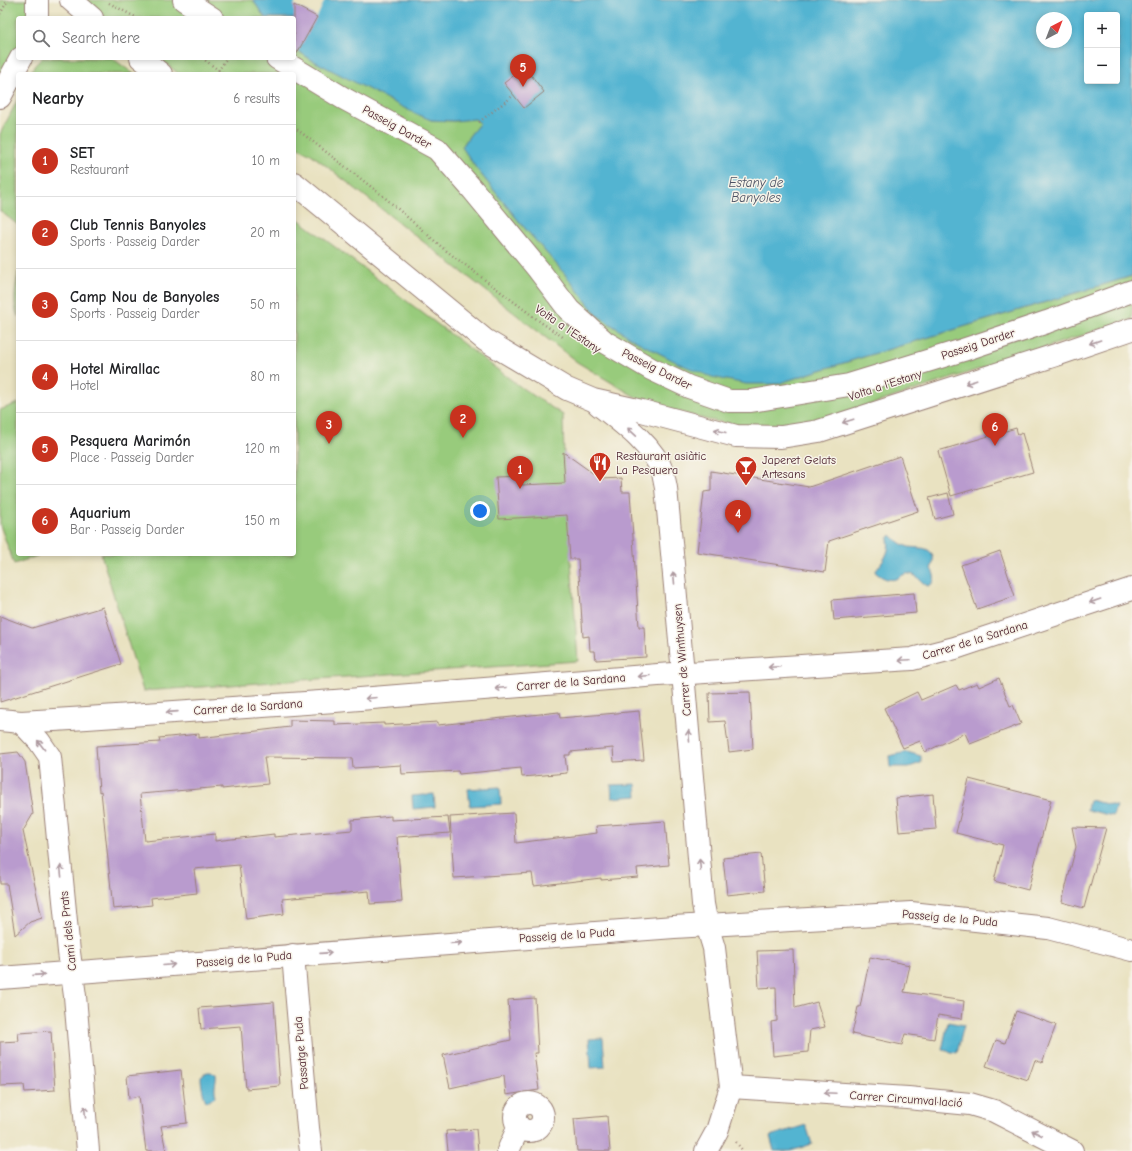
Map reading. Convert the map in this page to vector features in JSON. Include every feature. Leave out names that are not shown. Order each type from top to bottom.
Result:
[{"type":"street","points":[[37,0],[37,16]]},
{"type":"street","points":[[71,0],[90,16]]},
{"type":"street","points":[[184,0],[209,16]]},
{"type":"street","points":[[0,98],[21,60]]},
{"type":"street","points":[[144,60],[158,72]]},
{"type":"street","name":"Passeig Darder","points":[[280,60],[343,98],[437,149],[538,269],[569,310],[605,342],[651,369],[683,384],[729,400],[751,401],[849,385],[1047,322],[1132,291]]},
{"type":"street","points":[[296,184],[485,340],[567,389],[593,400],[642,411],[736,436],[781,437],[819,431],[1060,354],[1132,329]]},
{"type":"street","name":"Carrer de Winthuysen","points":[[593,400],[624,424],[640,439],[655,459],[663,473],[666,488],[705,915],[714,948],[731,1088]]},
{"type":"street","name":"Carrer de la Sardana","points":[[0,720],[21,722],[335,701],[683,673],[912,659],[955,648],[1132,589]]},
{"type":"street","name":"Camí dels Prats","points":[[21,722],[39,741],[50,757],[72,972],[88,1151]]},
{"type":"street","name":"Passeig de la Puda","points":[[0,978],[293,955],[705,915],[911,913],[1048,928],[1132,950]]},
{"type":"street","name":"Passatge Puda","points":[[293,955],[311,1151]]},
{"type":"street","points":[[706,1151],[717,1131],[731,1088]]},
{"type":"street","name":"Carrer Circumval·lació","points":[[731,1088],[908,1098],[970,1104],[994,1111],[1072,1151]]},
{"type":"street","points":[[508,1151],[519,1126]]},
{"type":"path","points":[[0,14],[8,0]]},
{"type":"path","points":[[106,0],[134,16]]},
{"type":"path","points":[[205,60],[222,72]]},
{"type":"path","points":[[219,70],[226,60]]},
{"type":"path","points":[[479,122],[514,95]]},
{"type":"path","name":"Volta a l'Estany","points":[[296,129],[383,196],[444,249],[568,341]]},
{"type":"green space","points":[[0,0],[44,0],[34,16],[16,16],[16,51],[0,81]]},
{"type":"green space","points":[[85,0],[253,0],[264,16],[105,16]]},
{"type":"green space","points":[[296,49],[310,59],[431,120],[454,121],[475,118],[480,123],[462,147],[476,168],[522,225],[564,273],[597,315],[634,340],[663,355],[777,384],[1132,276],[1132,319],[821,421],[760,428],[708,420],[644,402],[577,362],[311,154],[296,147],[296,72],[176,72],[162,60],[296,60]]},
{"type":"green space","points":[[40,60],[115,60],[131,72],[31,72]]},
{"type":"green space","points":[[16,103],[16,223],[0,211],[0,134]]},
{"type":"green space","points":[[296,218],[522,388],[563,415],[564,460],[578,661],[143,691],[102,556],[296,556]]},
{"type":"green space","points":[[16,289],[16,312],[15,301]]},
{"type":"green space","points":[[16,404],[16,556],[36,556],[14,564],[0,525],[0,410]]},
{"type":"water","name":"Estany de Banyoles","points":[[253,0],[1132,0],[1132,276],[777,384],[746,384],[712,377],[680,364],[634,340],[597,315],[564,273],[522,225],[476,168],[462,147],[480,123],[475,119],[454,121],[431,120],[412,112],[310,59],[296,49],[296,16],[264,16]]},
{"type":"water","points":[[891,535],[904,545],[909,547],[924,548],[932,554],[933,561],[931,569],[934,574],[934,581],[931,585],[928,586],[910,574],[905,574],[892,580],[883,578],[875,572],[887,553],[889,544],[888,539]]},
{"type":"water","points":[[907,752],[921,756],[921,763],[909,767],[890,767],[889,756]]},
{"type":"water","points":[[636,784],[637,796],[612,798],[611,785]]},
{"type":"water","points":[[500,787],[501,804],[470,806],[468,789]]},
{"type":"water","points":[[434,794],[435,807],[413,809],[412,796]]},
{"type":"water","points":[[1089,800],[1116,806],[1113,816],[1087,810]]},
{"type":"water","points":[[948,1022],[964,1025],[957,1053],[942,1050]]},
{"type":"water","points":[[603,1038],[605,1067],[591,1068],[589,1039]]},
{"type":"water","points":[[207,1072],[211,1072],[216,1075],[216,1096],[209,1101],[206,1101],[205,1099],[201,1080],[201,1077]]},
{"type":"water","points":[[806,1125],[812,1144],[791,1151],[774,1151],[770,1136]]},
{"type":"pier","points":[[297,0],[325,0],[317,17],[294,5]]},
{"type":"building","points":[[294,5],[317,17],[296,55],[296,16],[294,16]]},
{"type":"building","points":[[525,67],[544,92],[524,108],[504,83]]},
{"type":"building","points":[[1016,428],[1018,435],[1022,433],[1033,472],[951,496],[938,451]]},
{"type":"building","points":[[563,452],[601,479],[621,478],[622,492],[630,492],[639,627],[644,627],[646,657],[596,660],[595,651],[590,651],[589,636],[583,637],[578,559],[570,559],[567,515],[499,519],[496,477],[521,476],[522,485],[565,483]]},
{"type":"building","points":[[900,456],[918,511],[829,541],[825,572],[697,552],[704,492],[711,491],[711,471],[809,487]]},
{"type":"building","points":[[948,493],[953,514],[935,519],[929,498]]},
{"type":"building","points":[[1000,551],[1015,596],[977,609],[961,565]]},
{"type":"building","points":[[914,593],[916,613],[834,620],[832,600]]},
{"type":"building","points":[[103,607],[121,664],[0,702],[0,616],[32,628]]},
{"type":"building","points":[[999,678],[1010,706],[1013,705],[1021,724],[970,744],[965,733],[925,752],[920,741],[903,748],[884,708],[917,692],[921,700],[956,685],[959,690],[977,683],[979,687]]},
{"type":"building","points":[[750,692],[753,749],[729,752],[725,721],[710,722],[709,693]]},
{"type":"building","points":[[639,711],[644,760],[614,762],[613,748],[570,752],[570,755],[565,755],[567,773],[522,777],[521,768],[459,774],[458,771],[402,774],[401,765],[353,768],[352,758],[264,757],[268,784],[222,789],[222,787],[140,794],[145,841],[215,834],[215,841],[274,834],[274,837],[352,830],[352,820],[391,816],[391,820],[448,817],[450,833],[397,837],[402,902],[370,904],[369,891],[282,899],[284,914],[246,919],[239,865],[194,869],[197,893],[151,898],[152,905],[113,909],[101,791],[99,792],[96,746],[160,742],[159,738],[199,734],[199,738],[290,727],[290,720],[335,721],[335,725],[384,723],[384,725],[438,722],[438,725],[559,712],[560,718]]},
{"type":"building","points":[[18,752],[25,762],[33,814],[23,831],[42,918],[30,922],[15,935],[7,884],[0,884],[0,754]]},
{"type":"building","points":[[969,779],[1051,800],[1028,890],[994,881],[1003,845],[956,833]]},
{"type":"building","points":[[933,794],[936,829],[899,832],[896,798]]},
{"type":"building","points":[[514,813],[516,843],[597,833],[596,826],[665,821],[669,865],[637,868],[638,877],[601,880],[601,878],[534,886],[532,873],[454,878],[450,817]]},
{"type":"building","points":[[1072,827],[1106,828],[1084,908],[1062,902],[1076,847]]},
{"type":"building","points":[[761,854],[765,891],[727,895],[723,858]]},
{"type":"building","points":[[793,950],[795,1008],[817,1002],[825,1027],[810,1030],[808,1052],[773,1056],[771,1022],[777,1021],[776,987],[759,988],[757,951]]},
{"type":"building","points":[[870,957],[910,965],[904,992],[964,1001],[962,1019],[938,1015],[934,1039],[905,1034],[902,1045],[852,1034],[858,1007],[860,1007]]},
{"type":"building","points":[[535,998],[538,1053],[534,1053],[539,1090],[506,1095],[504,1076],[450,1088],[443,1055],[511,1040],[508,1000]]},
{"type":"building","points":[[274,1002],[280,1086],[246,1089],[241,1026],[201,1029],[199,1008]]},
{"type":"building","points":[[1016,1011],[1056,1025],[1042,1063],[1035,1060],[1028,1080],[986,1066],[996,1040],[1005,1043]]},
{"type":"building","points":[[51,1031],[55,1090],[25,1092],[24,1085],[0,1086],[0,1042],[19,1041],[18,1033]]},
{"type":"building","points":[[181,1070],[187,1123],[161,1126],[166,1151],[146,1151],[139,1096],[129,1098],[127,1076]]},
{"type":"building","points":[[607,1116],[610,1151],[577,1151],[574,1119]]},
{"type":"building","points":[[476,1129],[478,1151],[448,1151],[446,1131]]},
{"type":"place","name":"Pesquera Marimón","points":[[523,87]]},
{"type":"place","name":"Club Tennis Banyoles","points":[[463,438]]},
{"type":"place","name":"Camp Nou de Banyoles","points":[[329,444]]},
{"type":"place","name":"Aquarium","points":[[995,446]]},
{"type":"place","name":"Restaurant asiàtic La Pesquera","points":[[600,482]]},
{"type":"place","name":"Japeret Gelats Artesans","points":[[746,486]]},
{"type":"place","name":"SET","points":[[520,489]]},
{"type":"place","name":"Hotel Mirallac","points":[[738,533]]}]
